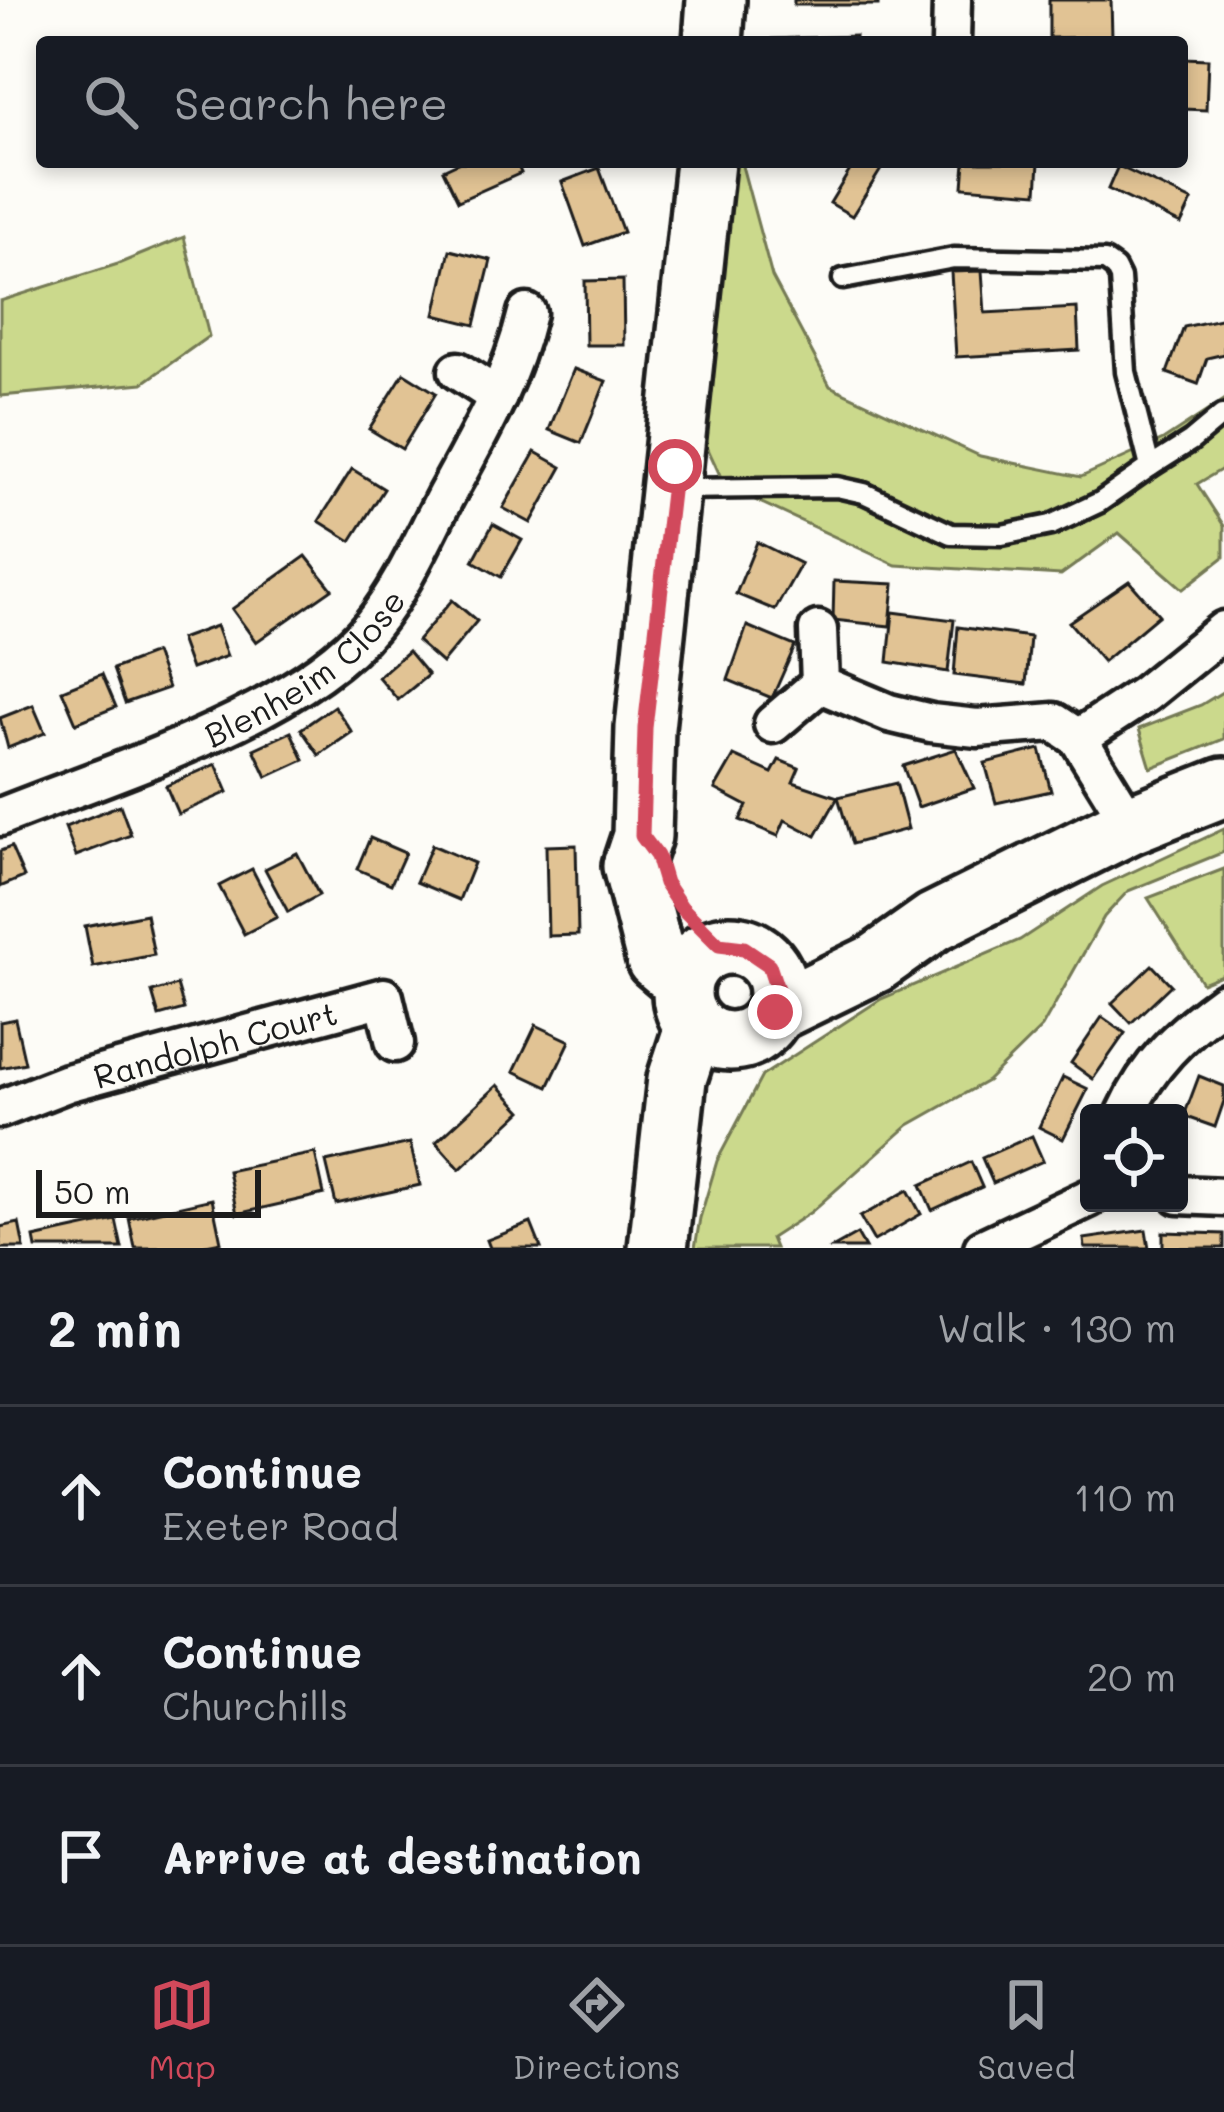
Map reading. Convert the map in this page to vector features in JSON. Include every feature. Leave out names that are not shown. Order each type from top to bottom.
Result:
[{"type":"main road","points":[[713,36],[716,0]]},
{"type":"main road","points":[[662,1230],[727,994],[665,883],[657,856],[642,836],[645,728],[704,168]]},
{"type":"main road","points":[[727,994],[934,922],[1130,824],[1224,787]]},
{"type":"street","points":[[951,36],[952,0]]},
{"type":"street","name":"Blenheim Close","points":[[0,817],[227,725],[285,696],[341,656],[374,623],[498,397],[515,359],[527,313]]},
{"type":"street","points":[[458,371],[498,397]]},
{"type":"street","points":[[818,630],[820,684]]},
{"type":"street","points":[[1078,738],[1145,694],[1224,630]]},
{"type":"street","points":[[820,684],[889,713],[931,723],[977,728],[1054,722],[1078,738],[1130,824]]},
{"type":"street","points":[[773,724],[820,684]]},
{"type":"street","name":"Randolph Court","points":[[0,1108],[67,1083],[384,997],[395,1043]]},
{"type":"street","points":[[1130,1104],[1141,1080],[1180,1034],[1224,1002]]},
{"type":"street","points":[[1188,1195],[1224,1197]]},
{"type":"street","points":[[983,1248],[1080,1202]]},
{"type":"lane","points":[[843,278],[955,259],[1105,261],[1120,278],[1126,372],[1150,466]]},
{"type":"lane","points":[[673,489],[837,487],[864,493],[951,534],[1002,535],[1051,525],[1100,502],[1222,415]]},
{"type":"green space","points":[[726,168],[743,168],[772,277],[830,386],[980,456],[1081,477],[1163,440],[1224,400],[1224,468],[1197,484],[1224,526],[1224,557],[1183,589],[1119,533],[1061,575],[896,565],[725,486],[701,434]]},
{"type":"green space","points":[[184,237],[209,336],[143,383],[0,396],[0,301],[118,264]]},
{"type":"green space","points":[[1224,691],[1224,739],[1151,768],[1139,729]]},
{"type":"green space","points":[[1224,829],[1224,852],[1128,891],[1104,917],[1042,1027],[987,1081],[909,1125],[811,1212],[771,1238],[775,1248],[695,1248],[717,1161],[762,1076],[881,999],[1020,940],[1102,886]]},
{"type":"green space","points":[[1224,869],[1224,974],[1202,983],[1148,898]]},
{"type":"building","points":[[794,0],[878,0],[878,5],[794,5]]},
{"type":"building","points":[[1049,0],[1111,0],[1112,36],[1049,36]]},
{"type":"building","points":[[1188,58],[1208,59],[1206,110],[1188,109]]},
{"type":"building","points":[[519,168],[521,173],[458,201],[443,170]]},
{"type":"building","points":[[599,168],[623,232],[585,246],[562,182]]},
{"type":"building","points":[[851,168],[882,168],[852,216],[830,203]]},
{"type":"building","points":[[965,168],[1039,168],[1037,193],[963,187]]},
{"type":"building","points":[[1117,168],[1122,168],[1192,201],[1181,224],[1108,189]]},
{"type":"building","points":[[450,250],[491,260],[475,325],[435,315]]},
{"type":"building","points":[[982,271],[985,313],[1077,308],[1079,350],[956,357],[951,272]]},
{"type":"building","points":[[623,280],[624,345],[586,345],[585,281]]},
{"type":"building","points":[[1224,318],[1224,354],[1207,358],[1198,384],[1167,373],[1184,327]]},
{"type":"building","points":[[574,369],[606,381],[581,443],[549,430]]},
{"type":"building","points":[[404,373],[436,393],[402,449],[369,429]]},
{"type":"building","points":[[535,452],[562,467],[531,523],[503,508]]},
{"type":"building","points":[[352,469],[384,489],[351,541],[319,521]]},
{"type":"building","points":[[493,524],[522,540],[501,577],[473,561]]},
{"type":"building","points":[[757,542],[801,564],[775,610],[736,594]]},
{"type":"building","points":[[306,556],[332,589],[256,642],[232,609]]},
{"type":"building","points":[[834,581],[894,584],[890,626],[833,620]]},
{"type":"building","points":[[1129,581],[1159,615],[1103,662],[1069,622]]},
{"type":"building","points":[[452,600],[477,621],[442,663],[417,641]]},
{"type":"building","points":[[893,612],[954,620],[948,672],[888,662]]},
{"type":"building","points":[[216,626],[227,656],[191,669],[180,639]]},
{"type":"building","points":[[747,626],[795,646],[772,698],[728,680]]},
{"type":"building","points":[[958,627],[1030,637],[1026,684],[954,675]]},
{"type":"building","points":[[408,651],[428,675],[398,700],[378,677]]},
{"type":"building","points":[[155,653],[168,688],[125,703],[113,669]]},
{"type":"building","points":[[102,674],[116,707],[76,723],[62,690]]},
{"type":"building","points":[[33,705],[45,733],[8,748],[0,718]]},
{"type":"building","points":[[334,706],[352,732],[319,755],[301,729]]},
{"type":"building","points":[[291,732],[304,760],[267,777],[254,749]]},
{"type":"building","points":[[956,749],[974,788],[918,807],[903,766]]},
{"type":"building","points":[[1040,749],[1051,791],[996,803],[985,763]]},
{"type":"building","points":[[734,756],[772,773],[779,760],[799,768],[793,782],[838,797],[816,836],[785,820],[778,836],[740,820],[747,806],[715,789]]},
{"type":"building","points":[[216,764],[228,792],[178,814],[166,786]]},
{"type":"building","points":[[896,783],[908,829],[852,844],[838,797]]},
{"type":"building","points":[[120,805],[131,835],[76,856],[65,827]]},
{"type":"building","points":[[370,838],[405,853],[391,884],[357,869]]},
{"type":"building","points":[[432,845],[474,863],[459,900],[416,882]]},
{"type":"building","points":[[576,845],[578,935],[548,936],[546,846]]},
{"type":"building","points":[[11,847],[24,877],[0,887],[0,851]]},
{"type":"building","points":[[297,853],[319,895],[288,912],[265,869]]},
{"type":"building","points":[[252,869],[277,917],[244,934],[219,886]]},
{"type":"building","points":[[146,914],[154,955],[93,967],[85,926]]},
{"type":"building","points":[[1152,965],[1171,985],[1131,1023],[1112,1003]]},
{"type":"building","points":[[177,985],[184,1009],[159,1016],[152,992]]},
{"type":"building","points":[[1102,1017],[1125,1033],[1093,1079],[1071,1063]]},
{"type":"building","points":[[15,1019],[25,1063],[0,1068],[0,1022]]},
{"type":"building","points":[[536,1025],[570,1041],[548,1087],[514,1071]]},
{"type":"building","points":[[1199,1076],[1224,1086],[1215,1127],[1188,1117]]},
{"type":"building","points":[[1063,1077],[1088,1089],[1063,1139],[1039,1127]]},
{"type":"building","points":[[498,1085],[522,1111],[460,1169],[436,1142]]},
{"type":"building","points":[[1032,1136],[1043,1161],[993,1183],[982,1158]]},
{"type":"building","points":[[410,1143],[420,1185],[336,1204],[326,1162]]},
{"type":"building","points":[[315,1153],[324,1194],[237,1214],[228,1171]]},
{"type":"building","points":[[971,1162],[982,1187],[932,1210],[921,1185]]},
{"type":"building","points":[[908,1190],[921,1214],[874,1241],[860,1217]]},
{"type":"building","points":[[212,1199],[221,1242],[191,1248],[135,1248],[129,1218]]},
{"type":"building","points":[[116,1220],[122,1248],[36,1248],[34,1238]]},
{"type":"building","points":[[19,1223],[24,1248],[0,1248],[0,1227]]},
{"type":"building","points":[[531,1223],[541,1248],[490,1248],[487,1240]]},
{"type":"building","points":[[1146,1230],[1149,1248],[1085,1248],[1084,1239]]},
{"type":"building","points":[[1163,1232],[1224,1234],[1224,1248],[1163,1248]]},
{"type":"building","points":[[857,1234],[865,1248],[832,1248]]},
{"type":"route","points":[[675,466],[645,728],[642,836],[681,907],[719,945],[744,948],[769,965],[779,995],[775,1012]]}]
